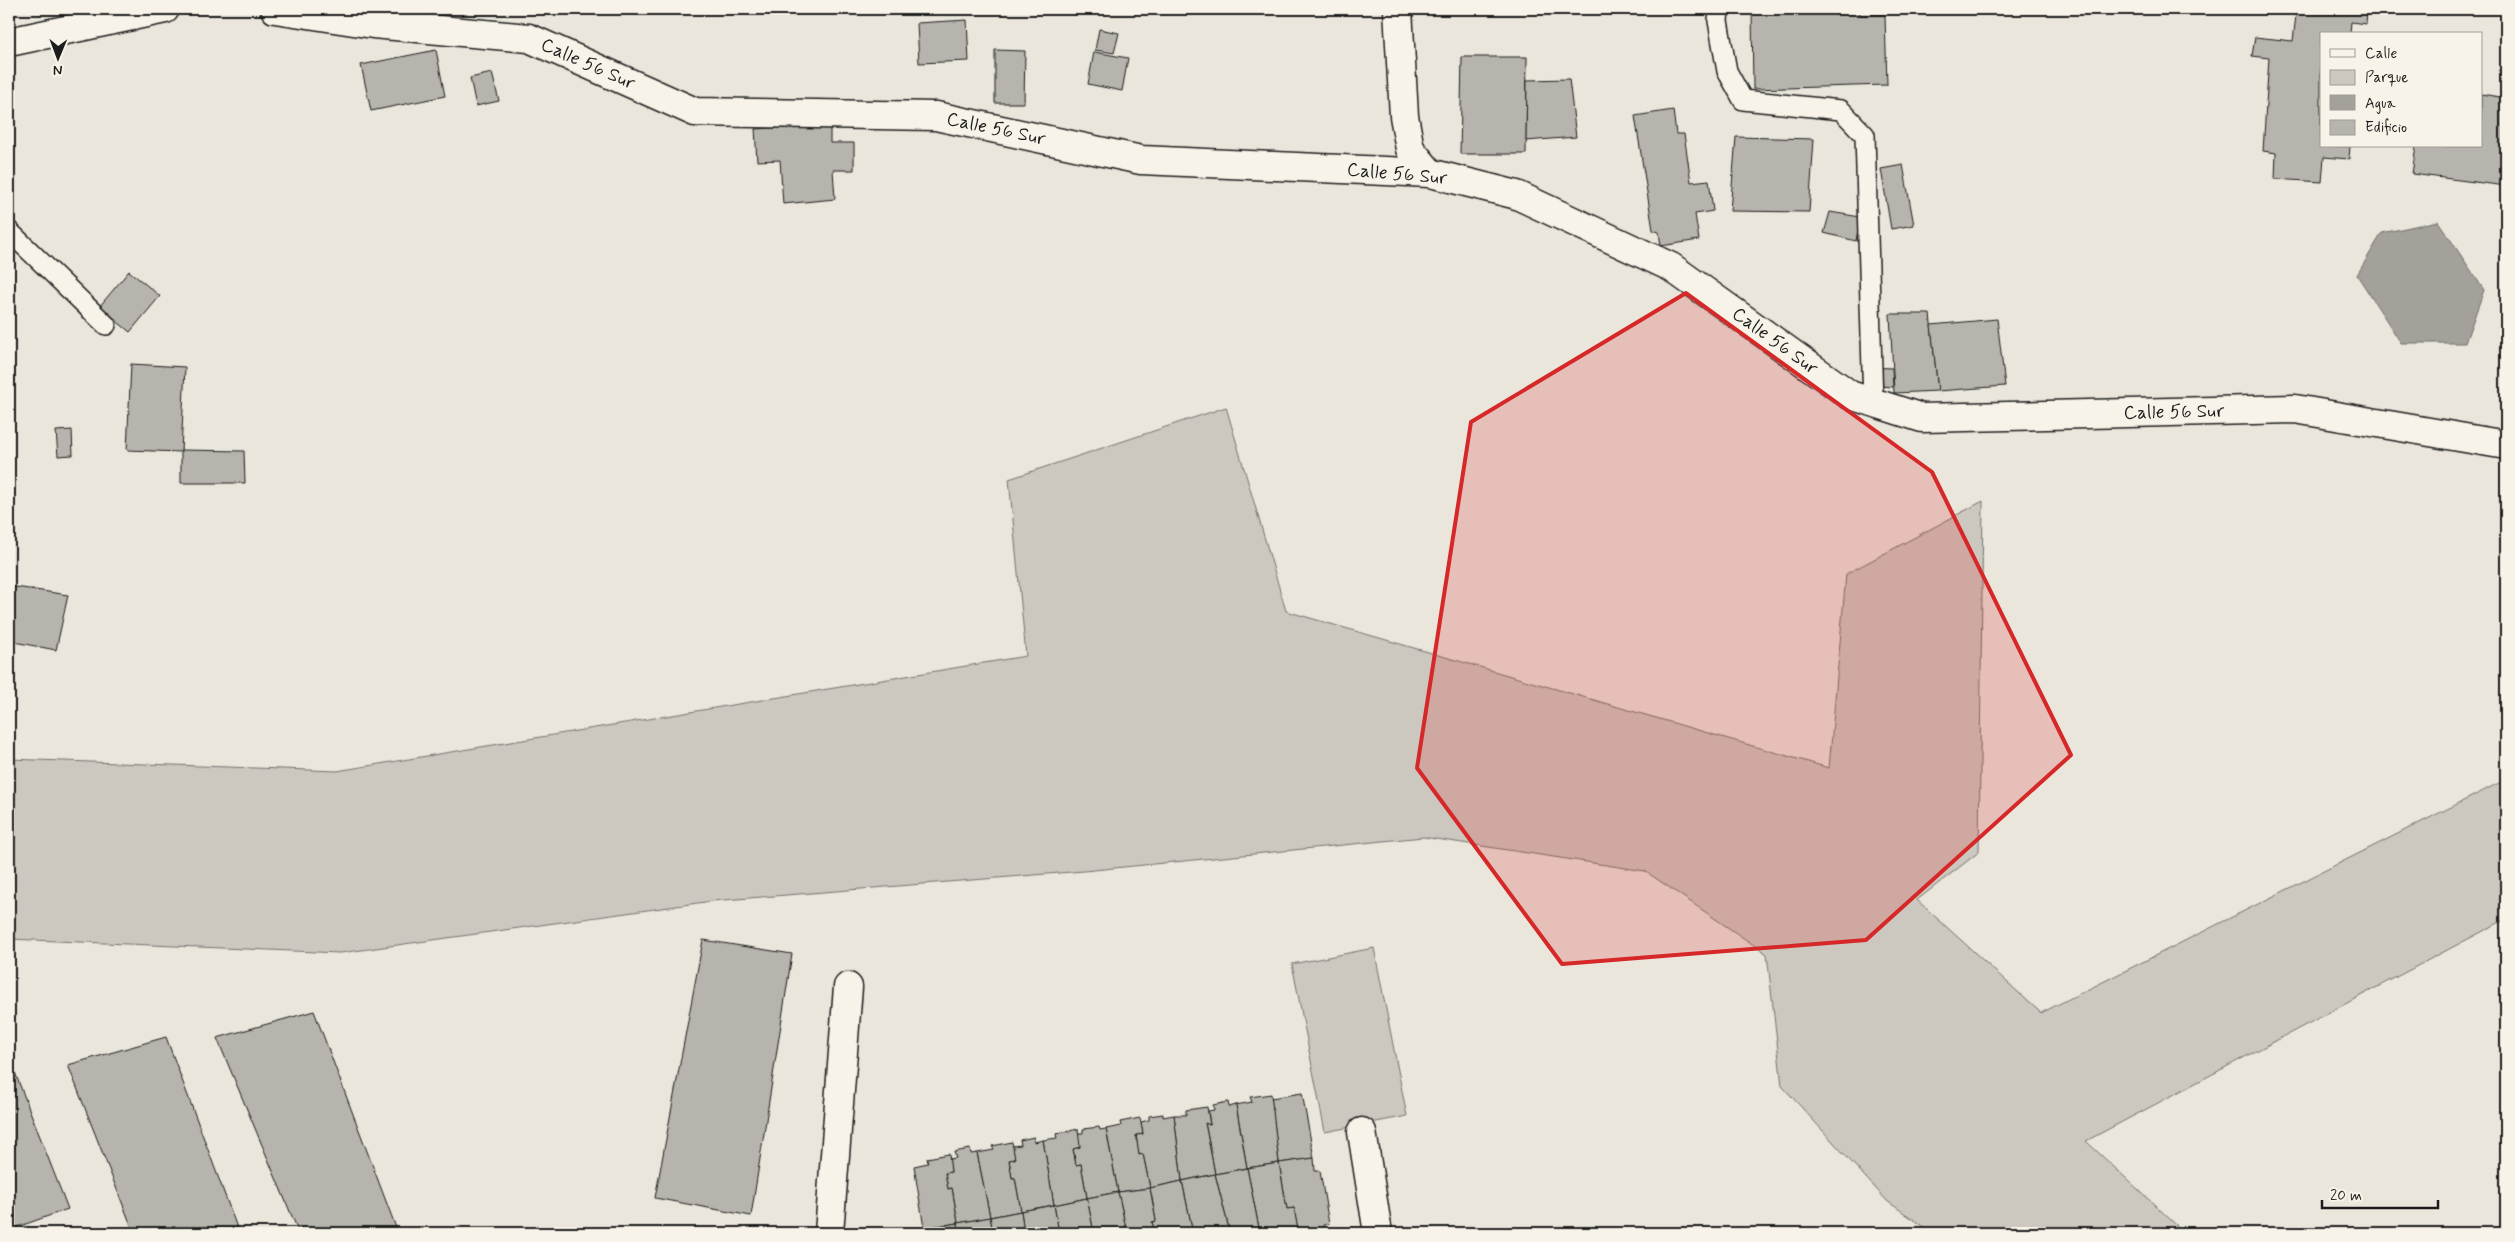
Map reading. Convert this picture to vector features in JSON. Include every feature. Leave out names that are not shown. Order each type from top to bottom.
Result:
[{"type":"street","points":[[9,42],[165,9]]},
{"type":"street","name":"Calle 56 Sur","points":[[275,9],[373,24],[529,38],[695,112],[936,116],[1141,160],[1430,173],[1517,194],[1671,267],[1850,395],[1922,418],[2294,409],[2506,445]]},
{"type":"street","points":[[1398,9],[1404,116],[1410,149],[1430,173]]},
{"type":"street","points":[[829,1233],[848,987]]},
{"type":"street","points":[[1362,1132],[1378,1233]]},
{"type":"lane","points":[[1719,9],[1718,21],[1728,71],[1743,100],[1841,110],[1865,135],[1873,402]]},
{"type":"lane","points":[[9,231],[106,325]]},
{"type":"highlighted area","points":[[1686,293],[1932,472],[2071,755],[1866,940],[1562,964],[1417,768],[1471,422]]},
{"type":"green space","points":[[1226,407],[1286,611],[1829,768],[1846,574],[1983,501],[1979,852],[1917,900],[2041,1013],[2505,780],[2506,919],[2086,1141],[2185,1233],[1933,1233],[1887,1201],[1782,1086],[1767,954],[1645,871],[1423,837],[1084,871],[712,901],[340,953],[9,939],[9,759],[337,771],[1026,656],[1009,479]]},
{"type":"green space","points":[[1374,948],[1407,1116],[1325,1132],[1292,964]]},
{"type":"water","points":[[2438,221],[2484,290],[2465,343],[2401,343],[2357,275],[2382,233]]},
{"type":"building","points":[[1752,9],[1859,9],[1860,15],[1885,15],[1887,85],[1753,89]]},
{"type":"building","points":[[2268,9],[2367,9],[2366,24],[2351,22],[2350,32],[2320,32],[2320,148],[2350,148],[2349,159],[2324,157],[2322,182],[2275,179],[2276,153],[2263,151],[2269,58],[2252,56],[2255,37],[2293,41],[2296,15],[2268,12]]},
{"type":"building","points":[[967,20],[969,61],[919,63],[917,23]]},
{"type":"building","points":[[1099,29],[1119,33],[1114,53],[1095,50]]},
{"type":"building","points":[[436,50],[445,96],[371,111],[361,65]]},
{"type":"building","points":[[995,50],[1025,51],[1024,103],[995,103]]},
{"type":"building","points":[[1094,52],[1128,58],[1122,91],[1088,84]]},
{"type":"building","points":[[1462,57],[1527,57],[1526,154],[1460,154]]},
{"type":"building","points":[[492,73],[499,101],[476,106],[470,78]]},
{"type":"building","points":[[1569,79],[1576,137],[1526,141],[1527,80]]},
{"type":"building","points":[[2482,94],[2506,98],[2506,186],[2412,174],[2416,148],[2482,148]]},
{"type":"building","points":[[1673,110],[1676,134],[1684,134],[1691,182],[1709,180],[1713,211],[1695,214],[1699,240],[1661,246],[1659,232],[1653,230],[1635,116]]},
{"type":"building","points":[[830,125],[830,143],[854,143],[854,170],[833,170],[835,199],[783,204],[780,160],[757,161],[755,129]]},
{"type":"building","points":[[1736,137],[1814,139],[1809,212],[1730,211]]},
{"type":"building","points":[[1903,165],[1914,225],[1891,229],[1881,169]]},
{"type":"building","points":[[1830,212],[1860,217],[1856,241],[1824,233]]},
{"type":"building","points":[[129,271],[160,296],[130,332],[99,307]]},
{"type":"building","points":[[1890,314],[1930,314],[1938,391],[1894,393]]},
{"type":"building","points":[[1997,319],[2005,386],[1938,391],[1931,325]]},
{"type":"building","points":[[131,364],[185,367],[181,452],[127,450]]},
{"type":"building","points":[[1867,367],[1892,368],[1893,387],[1867,385]]},
{"type":"building","points":[[72,430],[73,455],[58,456],[56,431]]},
{"type":"building","points":[[181,450],[244,451],[245,483],[181,483]]},
{"type":"building","points":[[9,586],[68,595],[56,650],[9,641]]},
{"type":"building","points":[[703,940],[792,954],[751,1216],[655,1198]]},
{"type":"building","points":[[314,1011],[398,1233],[299,1233],[217,1038]]},
{"type":"building","points":[[166,1037],[239,1233],[134,1233],[68,1065]]},
{"type":"building","points":[[9,1057],[68,1209],[9,1230]]},
{"type":"building","points":[[1302,1093],[1314,1158],[1279,1163],[1271,1098]]},
{"type":"building","points":[[1271,1094],[1279,1163],[1247,1168],[1236,1105],[1252,1102],[1250,1097]]},
{"type":"building","points":[[1228,1102],[1229,1107],[1236,1105],[1247,1168],[1215,1174],[1205,1123],[1210,1125],[1208,1111],[1214,1110],[1213,1105]]},
{"type":"building","points":[[1207,1107],[1210,1125],[1205,1123],[1215,1174],[1182,1181],[1174,1115],[1186,1115],[1186,1110]]},
{"type":"building","points":[[1163,1114],[1163,1117],[1174,1115],[1182,1181],[1150,1188],[1143,1154],[1139,1155],[1136,1135],[1143,1134],[1141,1122],[1149,1120],[1149,1116]]},
{"type":"building","points":[[1140,1118],[1143,1134],[1136,1135],[1139,1155],[1143,1154],[1150,1188],[1118,1192],[1106,1129],[1121,1126],[1120,1122]]},
{"type":"building","points":[[1099,1127],[1100,1130],[1106,1129],[1118,1192],[1087,1198],[1081,1164],[1076,1165],[1073,1149],[1080,1147],[1077,1133],[1083,1133],[1083,1129]]},
{"type":"building","points":[[1078,1129],[1080,1147],[1073,1149],[1076,1165],[1081,1164],[1087,1198],[1054,1205],[1043,1140],[1057,1138],[1056,1134]]},
{"type":"building","points":[[1034,1137],[1034,1142],[1043,1140],[1054,1205],[1021,1211],[1015,1178],[1012,1178],[1009,1160],[1015,1159],[1012,1146],[1021,1145],[1020,1140]]},
{"type":"building","points":[[1012,1142],[1015,1159],[1009,1160],[1012,1178],[1015,1178],[1021,1211],[990,1217],[977,1153],[994,1150],[992,1146]]},
{"type":"building","points":[[970,1149],[971,1154],[977,1153],[990,1217],[958,1223],[952,1188],[948,1189],[945,1173],[951,1172],[949,1159],[956,1158],[954,1152]]},
{"type":"building","points":[[949,1154],[951,1172],[945,1173],[948,1189],[952,1188],[958,1223],[924,1228],[914,1166],[928,1163],[927,1158]]},
{"type":"building","points":[[1314,1158],[1315,1171],[1320,1171],[1329,1224],[1323,1225],[1325,1233],[1298,1233],[1294,1208],[1287,1209],[1279,1163]]},
{"type":"building","points":[[1279,1163],[1287,1209],[1294,1208],[1298,1230],[1260,1233],[1247,1168]]},
{"type":"building","points":[[1247,1168],[1260,1233],[1230,1233],[1215,1174]]},
{"type":"building","points":[[1215,1174],[1230,1233],[1193,1233],[1182,1181]]},
{"type":"building","points":[[1182,1181],[1193,1233],[1155,1233],[1152,1222],[1156,1221],[1150,1188]]},
{"type":"building","points":[[1150,1188],[1156,1221],[1152,1222],[1155,1233],[1127,1233],[1118,1192]]},
{"type":"building","points":[[1118,1192],[1127,1233],[1094,1233],[1087,1198]]},
{"type":"building","points":[[1087,1198],[1094,1233],[1059,1233],[1054,1205]]},
{"type":"building","points":[[1054,1205],[1059,1233],[1024,1233],[1021,1211]]},
{"type":"building","points":[[1021,1211],[1024,1233],[993,1233],[990,1217]]},
{"type":"building","points":[[990,1217],[993,1233],[959,1233],[958,1223]]},
{"type":"building","points":[[958,1223],[959,1233],[925,1233],[924,1228]]}]
